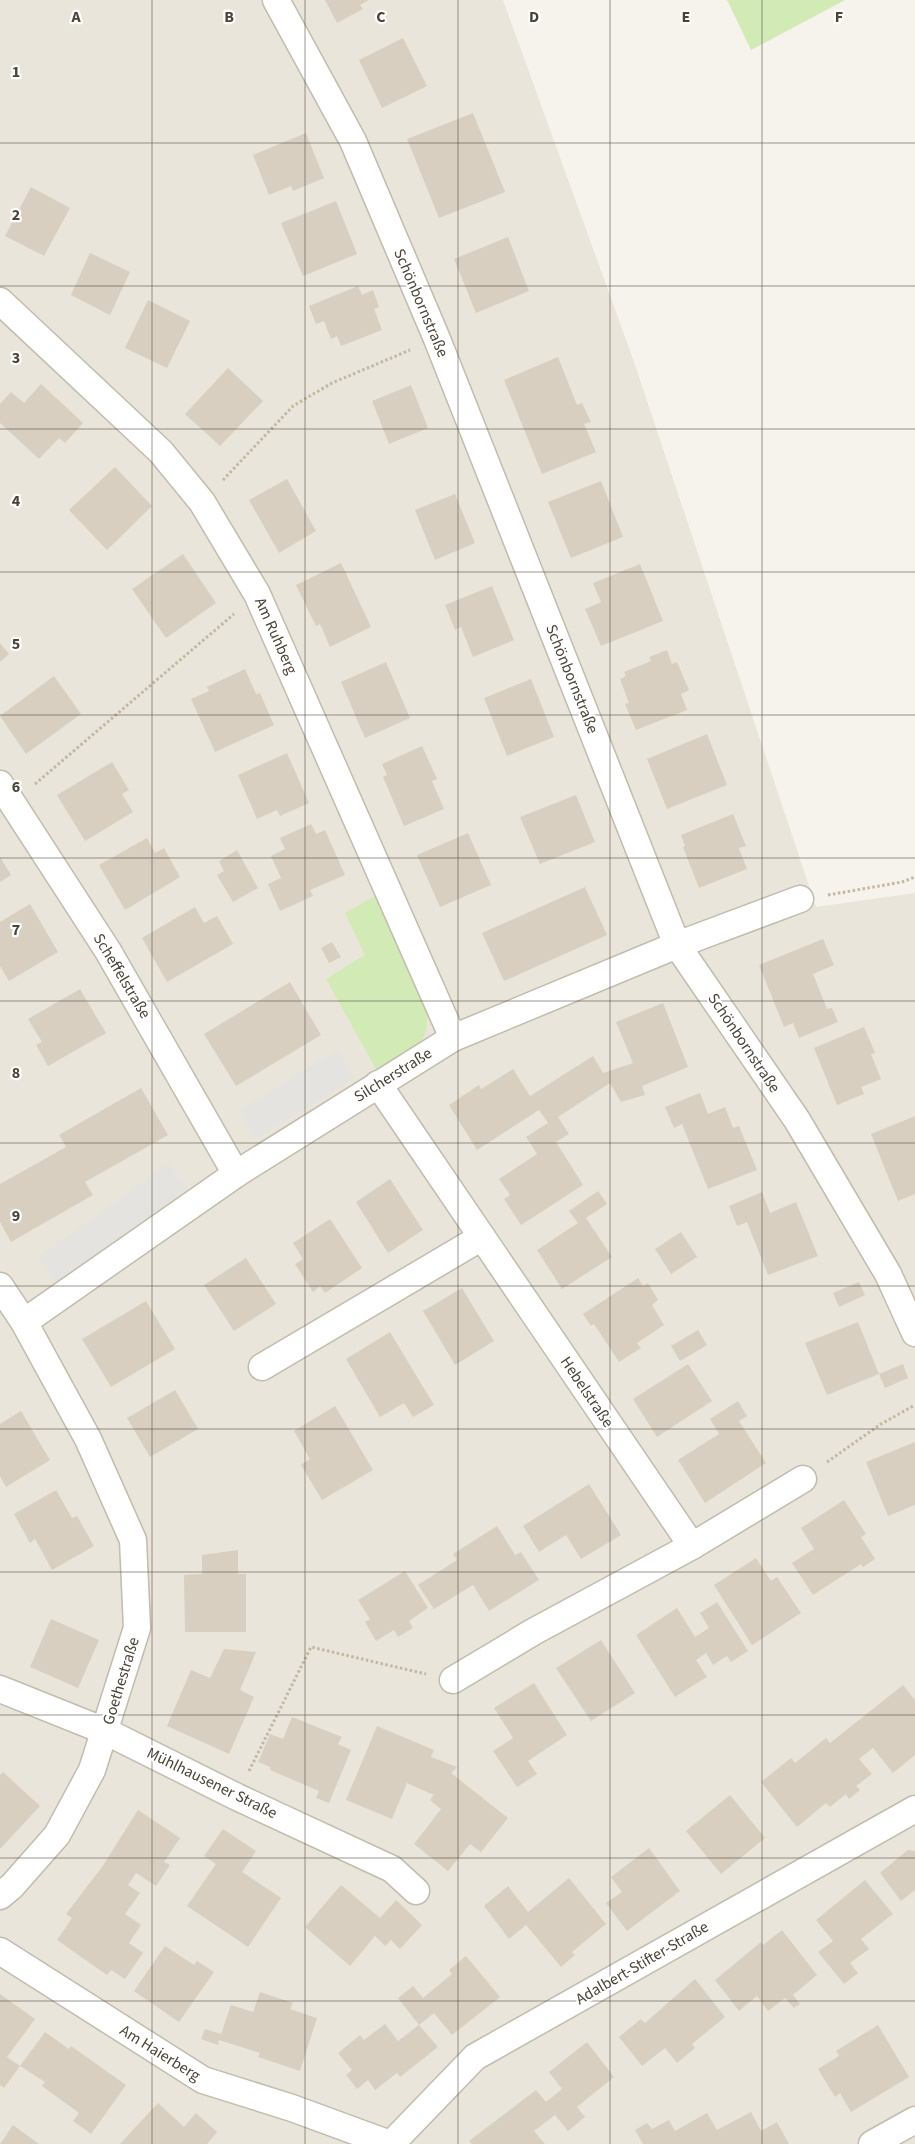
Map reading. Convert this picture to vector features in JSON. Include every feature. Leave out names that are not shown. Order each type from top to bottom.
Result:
[{"type":"street","name":"Schönbornstraße","points":[[276,0],[354,141],[437,339],[677,945],[797,1120],[888,1274],[915,1333]]},
{"type":"street","name":"Am Ruhberg","points":[[0,301],[161,452],[202,502],[257,594],[453,1038]]},
{"type":"street","name":"Scheffelstraße","points":[[7,793],[108,951],[236,1174]]},
{"type":"street","name":"Silcherstraße","points":[[24,1322],[236,1174],[453,1038],[677,945],[800,899]]},
{"type":"street","name":"Hebelstraße","points":[[378,1084],[692,1546]]},
{"type":"street","points":[[262,1367],[482,1238]]},
{"type":"street","name":"Goethestraße","points":[[0,1286],[24,1322],[88,1439],[133,1540],[137,1628],[92,1770],[57,1835],[12,1886],[0,1896]]},
{"type":"street","points":[[453,1680],[533,1632],[692,1546],[803,1479]]},
{"type":"street","name":"Mühlhausener Straße","points":[[0,1689],[105,1731],[236,1797],[392,1869],[416,1892]]},
{"type":"street","name":"Adalbert-Stifter-Straße","points":[[391,2144],[475,2057],[915,1809]]},
{"type":"street","name":"Am Haierberg","points":[[0,1951],[203,2080],[292,2108],[391,2144]]},
{"type":"street","points":[[872,2144],[915,2120]]},
{"type":"path","points":[[202,502],[293,406],[332,382],[437,339]]},
{"type":"path","points":[[7,793],[257,594]]},
{"type":"path","points":[[800,899],[902,882],[915,878]]},
{"type":"path","points":[[803,1479],[881,1424],[915,1405]]},
{"type":"path","points":[[236,1797],[311,1647],[453,1680]]},
{"type":"shaded area","points":[[0,0],[503,0],[633,359],[816,907],[915,893],[915,2144],[0,2144]]},
{"type":"shaded area","points":[[338,1049],[355,1078],[255,1140],[239,1110]]},
{"type":"shaded area","points":[[169,1164],[188,1189],[54,1283],[38,1257]]},
{"type":"green space","points":[[727,0],[845,0],[751,50]]},
{"type":"green space","points":[[375,896],[428,1014],[426,1031],[421,1043],[376,1069],[326,979],[365,955],[345,913]]},
{"type":"building","points":[[325,0],[369,0],[360,5],[363,9],[337,23]]},
{"type":"building","points":[[403,38],[427,86],[382,108],[359,60]]},
{"type":"building","points":[[473,113],[505,192],[439,218],[407,139]]},
{"type":"building","points":[[306,133],[324,178],[293,191],[291,186],[269,195],[253,155]]},
{"type":"building","points":[[31,187],[70,208],[44,256],[5,236]]},
{"type":"building","points":[[336,201],[357,254],[303,276],[281,223]]},
{"type":"building","points":[[508,237],[529,291],[476,313],[454,259]]},
{"type":"building","points":[[90,253],[130,272],[110,315],[71,295]]},
{"type":"building","points":[[358,286],[362,295],[373,290],[379,307],[374,309],[382,330],[341,346],[337,336],[331,339],[324,321],[316,324],[309,306]]},
{"type":"building","points":[[148,300],[190,321],[167,368],[125,348]]},
{"type":"building","points":[[558,357],[577,405],[582,403],[591,422],[584,424],[596,452],[542,474],[504,380]]},
{"type":"building","points":[[228,368],[263,401],[220,446],[185,414]]},
{"type":"building","points":[[41,384],[83,423],[65,443],[59,438],[39,459],[0,423],[0,404],[11,392],[24,403]]},
{"type":"building","points":[[411,385],[428,428],[389,444],[372,401]]},
{"type":"building","points":[[115,467],[152,506],[107,550],[69,510]]},
{"type":"building","points":[[287,479],[316,531],[279,553],[249,500]]},
{"type":"building","points":[[601,481],[623,537],[571,558],[548,502]]},
{"type":"building","points":[[455,494],[475,543],[435,560],[415,510]]},
{"type":"building","points":[[183,554],[216,603],[166,638],[132,589]]},
{"type":"building","points":[[341,563],[371,627],[330,647],[320,624],[316,626],[296,585]]},
{"type":"building","points":[[640,564],[663,621],[601,646],[585,609],[601,602],[593,583]]},
{"type":"building","points":[[492,586],[514,640],[473,657],[461,627],[455,630],[445,605]]},
{"type":"building","points":[[0,643],[9,654],[0,662]]},
{"type":"building","points":[[667,650],[672,664],[677,662],[689,690],[681,694],[687,710],[636,730],[625,704],[629,703],[620,679],[626,676],[624,672],[651,661],[649,657]]},
{"type":"building","points":[[386,662],[410,718],[365,738],[341,682]]},
{"type":"building","points":[[245,669],[256,694],[260,693],[274,725],[215,752],[191,699],[209,691],[207,687]]},
{"type":"building","points":[[54,676],[81,714],[26,754],[0,716]]},
{"type":"building","points":[[531,679],[554,737],[507,756],[484,698]]},
{"type":"building","points":[[707,734],[727,785],[667,809],[647,759]]},
{"type":"building","points":[[422,746],[437,779],[432,781],[444,809],[404,826],[383,777],[387,775],[382,764]]},
{"type":"building","points":[[287,753],[309,803],[280,816],[277,810],[257,819],[238,775]]},
{"type":"building","points":[[112,762],[129,790],[122,794],[133,812],[85,841],[57,795]]},
{"type":"building","points":[[576,795],[595,842],[540,864],[520,817]]},
{"type":"building","points":[[733,814],[746,846],[739,848],[747,869],[699,888],[683,847],[685,846],[681,835]]},
{"type":"building","points":[[311,824],[316,834],[325,830],[345,875],[310,890],[313,896],[280,911],[268,884],[281,878],[271,856],[285,849],[280,838]]},
{"type":"building","points":[[468,833],[491,885],[440,907],[417,855]]},
{"type":"building","points":[[147,838],[155,853],[164,848],[180,877],[125,910],[99,865]]},
{"type":"building","points":[[237,850],[258,888],[233,902],[217,875],[224,871],[219,861]]},
{"type":"building","points":[[0,857],[11,875],[0,882]]},
{"type":"building","points":[[585,887],[607,935],[504,981],[482,933]]},
{"type":"building","points":[[30,904],[58,952],[9,981],[0,966],[0,922]]},
{"type":"building","points":[[195,907],[204,923],[217,916],[233,944],[167,982],[142,938]]},
{"type":"building","points":[[823,939],[834,965],[813,974],[827,1009],[832,1008],[838,1022],[799,1038],[793,1023],[784,1027],[759,965]]},
{"type":"building","points":[[332,942],[341,957],[329,963],[321,948]]},
{"type":"building","points":[[290,982],[321,1035],[236,1086],[204,1034]]},
{"type":"building","points":[[80,989],[106,1033],[48,1066],[36,1045],[42,1042],[28,1019]]},
{"type":"building","points":[[663,1003],[688,1067],[642,1086],[645,1095],[621,1102],[610,1083],[558,1117],[569,1134],[556,1142],[583,1185],[521,1225],[504,1199],[510,1195],[499,1179],[537,1154],[526,1137],[548,1123],[539,1110],[477,1150],[449,1105],[479,1085],[481,1089],[513,1069],[530,1096],[593,1056],[603,1073],[633,1063],[616,1022]]},
{"type":"building","points":[[864,1027],[875,1053],[871,1054],[881,1079],[861,1087],[864,1094],[837,1105],[814,1048]]},
{"type":"building","points":[[141,1088],[168,1135],[85,1182],[93,1195],[11,1242],[0,1222],[0,1184],[66,1147],[59,1135]]},
{"type":"building","points":[[700,1093],[708,1114],[725,1107],[733,1128],[739,1126],[757,1170],[708,1189],[682,1124],[674,1128],[665,1107]]},
{"type":"building","points":[[915,1116],[915,1194],[898,1201],[871,1134]]},
{"type":"building","points":[[390,1179],[423,1230],[388,1253],[356,1202]]},
{"type":"building","points":[[598,1191],[607,1204],[586,1218],[612,1257],[562,1289],[537,1250],[578,1223],[569,1211]]},
{"type":"building","points":[[762,1192],[770,1213],[796,1202],[818,1256],[768,1275],[747,1222],[737,1226],[729,1206]]},
{"type":"building","points":[[330,1219],[362,1268],[325,1293],[320,1286],[313,1292],[295,1264],[303,1259],[293,1243]]},
{"type":"building","points":[[681,1232],[697,1257],[671,1274],[655,1249]]},
{"type":"building","points":[[246,1258],[276,1304],[234,1331],[204,1285]]},
{"type":"building","points":[[638,1278],[643,1286],[648,1283],[658,1300],[652,1305],[664,1325],[637,1343],[641,1348],[619,1362],[594,1324],[591,1326],[583,1314]]},
{"type":"building","points":[[859,1282],[865,1295],[839,1307],[833,1293]]},
{"type":"building","points":[[462,1288],[494,1341],[455,1365],[423,1311]]},
{"type":"building","points":[[146,1301],[175,1349],[111,1387],[82,1339]]},
{"type":"building","points":[[858,1322],[879,1374],[827,1395],[805,1343]]},
{"type":"building","points":[[698,1330],[707,1345],[680,1361],[671,1346]]},
{"type":"building","points":[[390,1332],[434,1405],[413,1417],[404,1403],[380,1417],[346,1359]]},
{"type":"building","points":[[688,1364],[712,1401],[657,1437],[633,1399]]},
{"type":"building","points":[[903,1364],[908,1378],[885,1388],[879,1374]]},
{"type":"building","points":[[175,1390],[198,1429],[150,1457],[127,1418]]},
{"type":"building","points":[[738,1401],[747,1416],[739,1421],[766,1463],[705,1503],[678,1460],[719,1434],[710,1419]]},
{"type":"building","points":[[335,1406],[373,1470],[322,1500],[301,1465],[310,1459],[294,1431]]},
{"type":"building","points":[[21,1411],[50,1460],[6,1487],[0,1476],[0,1424]]},
{"type":"building","points":[[915,1442],[915,1505],[888,1516],[866,1462]]},
{"type":"building","points":[[589,1484],[621,1535],[581,1559],[566,1535],[539,1552],[523,1526]]},
{"type":"building","points":[[56,1490],[72,1518],[77,1516],[94,1546],[52,1570],[35,1539],[30,1543],[14,1514]]},
{"type":"building","points":[[844,1500],[866,1534],[861,1537],[875,1559],[863,1567],[861,1564],[813,1595],[792,1563],[814,1549],[801,1528]]},
{"type":"building","points":[[497,1526],[515,1555],[521,1552],[539,1580],[489,1611],[473,1585],[434,1609],[418,1585],[457,1560],[453,1554]]},
{"type":"building","points":[[238,1550],[238,1574],[246,1574],[246,1632],[185,1632],[184,1575],[202,1574],[202,1555]]},
{"type":"building","points":[[756,1558],[771,1581],[777,1577],[801,1613],[752,1645],[714,1585]]},
{"type":"building","points":[[405,1571],[428,1608],[409,1621],[413,1628],[398,1637],[394,1630],[376,1641],[365,1622],[370,1619],[358,1600]]},
{"type":"building","points":[[717,1602],[748,1651],[731,1662],[727,1656],[713,1665],[706,1653],[696,1660],[707,1677],[675,1697],[636,1635],[677,1608],[695,1637],[709,1628],[700,1613]]},
{"type":"building","points":[[51,1619],[99,1640],[78,1688],[30,1667]]},
{"type":"building","points":[[601,1640],[635,1693],[591,1721],[556,1668]]},
{"type":"building","points":[[224,1649],[256,1652],[240,1690],[254,1697],[229,1754],[167,1726],[191,1670],[210,1678]]},
{"type":"building","points":[[534,1683],[567,1735],[528,1761],[537,1774],[517,1787],[493,1751],[513,1738],[494,1708]]},
{"type":"building","points":[[903,1685],[915,1700],[915,1755],[893,1773],[873,1748],[859,1759],[872,1774],[856,1786],[860,1790],[849,1799],[846,1794],[830,1807],[826,1803],[797,1827],[761,1782],[791,1758],[795,1763],[826,1738],[830,1743]]},
{"type":"building","points":[[292,1717],[342,1737],[338,1744],[351,1750],[329,1803],[316,1798],[319,1791],[270,1770],[270,1767],[258,1762],[270,1734],[283,1739]]},
{"type":"building","points":[[377,1726],[434,1750],[431,1757],[457,1767],[451,1773],[508,1818],[481,1852],[470,1844],[448,1871],[414,1844],[441,1809],[430,1800],[434,1795],[407,1783],[392,1819],[346,1800]]},
{"type":"building","points":[[3,1772],[40,1806],[0,1849],[0,1775]]},
{"type":"building","points":[[730,1795],[765,1838],[721,1874],[686,1831]]},
{"type":"building","points":[[138,1810],[180,1838],[164,1862],[170,1865],[156,1886],[136,1873],[128,1885],[140,1893],[125,1914],[141,1925],[129,1943],[143,1953],[125,1979],[111,1970],[107,1975],[57,1940],[72,1918],[66,1914],[102,1867]]},
{"type":"building","points":[[223,1829],[256,1851],[242,1872],[281,1898],[248,1947],[187,1906],[216,1864],[204,1856]]},
{"type":"building","points":[[649,1848],[680,1891],[627,1931],[606,1903],[622,1892],[611,1877]]},
{"type":"building","points":[[908,1850],[915,1851],[915,1890],[901,1901],[880,1873]]},
{"type":"building","points":[[569,1878],[606,1924],[572,1952],[575,1955],[561,1967],[526,1925],[509,1939],[484,1906],[508,1886],[528,1912]]},
{"type":"building","points":[[865,1880],[893,1914],[861,1939],[869,1949],[850,1963],[858,1973],[844,1984],[818,1952],[833,1941],[816,1920]]},
{"type":"building","points":[[341,1885],[380,1918],[396,1900],[422,1925],[400,1949],[391,1940],[385,1946],[375,1936],[350,1966],[305,1927]]},
{"type":"building","points":[[782,1930],[817,1975],[793,1995],[800,2004],[794,2008],[785,1998],[768,2011],[757,1996],[739,2011],[715,1980],[761,1942],[763,1945]]},
{"type":"building","points":[[165,1946],[194,1965],[197,1961],[214,1972],[179,2022],[134,1991]]},
{"type":"building","points":[[466,1956],[500,1997],[452,2035],[434,2013],[419,2025],[398,1998],[413,1986],[423,1998],[452,1974],[449,1970]]},
{"type":"building","points":[[695,1979],[725,2017],[692,2044],[695,2048],[677,2063],[665,2048],[642,2066],[619,2037],[641,2019],[645,2023]]},
{"type":"building","points":[[260,1992],[293,2003],[290,2009],[317,2018],[300,2071],[258,2057],[260,2053],[219,2040],[218,2045],[201,2039],[205,2029],[221,2034],[231,2005],[253,2012]]},
{"type":"building","points":[[0,1994],[35,2019],[7,2057],[20,2066],[4,2088],[0,2085]]},
{"type":"building","points":[[385,2024],[398,2041],[419,2025],[438,2047],[400,2077],[397,2073],[375,2090],[368,2080],[357,2089],[346,2075],[352,2070],[338,2053],[360,2035],[364,2040]]},
{"type":"building","points":[[878,2025],[909,2077],[851,2112],[840,2093],[835,2097],[818,2069],[839,2056],[836,2051]]},
{"type":"building","points":[[45,2032],[69,2049],[71,2046],[126,2085],[91,2134],[73,2121],[79,2113],[42,2086],[45,2082],[20,2066]]},
{"type":"building","points":[[587,2042],[614,2077],[577,2107],[585,2117],[568,2131],[555,2115],[534,2131],[545,2144],[472,2144],[469,2141],[536,2090],[546,2102],[562,2089],[549,2072]]},
{"type":"building","points":[[158,2103],[184,2127],[196,2113],[217,2132],[207,2144],[120,2144]]},
{"type":"building","points":[[751,2112],[761,2131],[777,2122],[789,2144],[643,2144],[635,2130],[647,2123],[652,2129],[669,2120],[675,2131],[707,2113],[717,2130]]},
{"type":"building","points":[[13,2125],[39,2144],[0,2144]]}]
